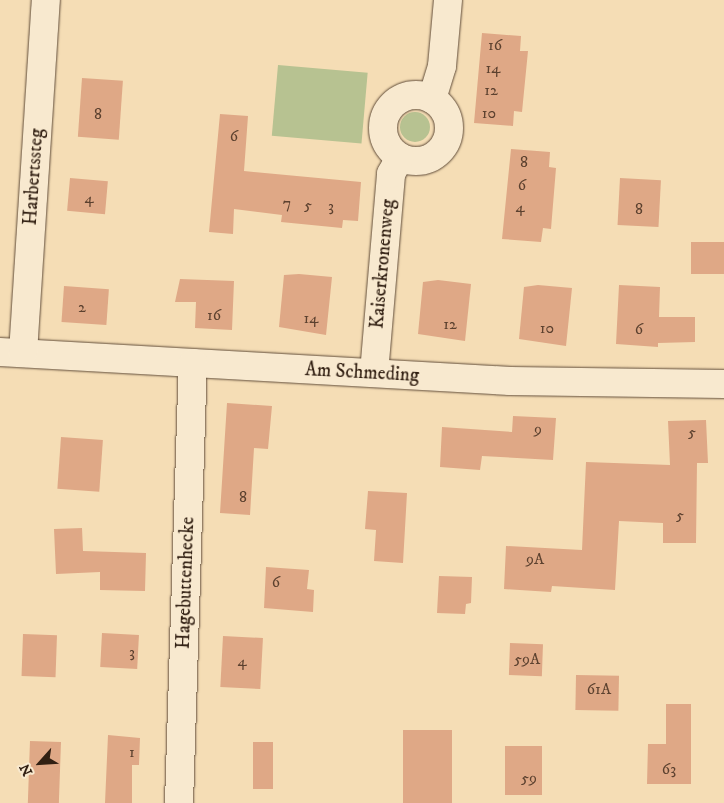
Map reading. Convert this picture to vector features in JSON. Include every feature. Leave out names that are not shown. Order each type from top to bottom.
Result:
[{"type":"street","name":"Harbertssteg","points":[[11,353],[46,0]]},
{"type":"street","points":[[432,98],[442,66],[448,0]]},
{"type":"street","points":[[406,96],[432,98],[448,119],[445,144],[426,160],[400,157],[384,137],[387,112],[406,96]]},
{"type":"street","name":"Kaiserkronenweg","points":[[374,373],[391,174],[400,157]]},
{"type":"street","name":"Am Schmeding","points":[[11,353],[606,385],[724,384]]},
{"type":"street","name":"Hagebuttenhecke","points":[[179,803],[193,363]]},
{"type":"green space","points":[[278,65],[368,73],[361,144],[272,136]]},
{"type":"green space","points":[[415,112],[426,116],[430,127],[426,138],[415,142],[404,138],[400,127],[404,116]]},
{"type":"building","points":[[482,33],[521,36],[520,51],[528,51],[522,112],[514,111],[513,126],[474,123]]},
{"type":"building","points":[[82,78],[123,81],[119,140],[78,137]]},
{"type":"building","points":[[220,114],[248,116],[244,171],[361,182],[358,221],[343,220],[342,228],[281,222],[282,215],[234,209],[233,234],[209,232]]},
{"type":"building","points":[[511,149],[550,152],[549,167],[556,168],[551,229],[543,228],[541,242],[502,239]]},
{"type":"building","points":[[70,178],[108,181],[105,214],[67,211]]},
{"type":"building","points":[[620,178],[661,180],[658,227],[618,225]]},
{"type":"building","points":[[691,242],[724,242],[724,274],[691,274]]},
{"type":"building","points":[[299,274],[332,277],[326,335],[279,327],[284,275]]},
{"type":"building","points":[[180,279],[234,281],[232,330],[195,328],[196,302],[175,302]]},
{"type":"building","points":[[438,280],[471,284],[465,341],[418,334],[423,282]]},
{"type":"building","points":[[538,285],[572,288],[566,346],[519,339],[524,287]]},
{"type":"building","points":[[619,285],[660,287],[659,317],[695,317],[695,342],[658,343],[658,347],[616,344]]},
{"type":"building","points":[[64,286],[109,289],[106,325],[61,322]]},
{"type":"building","points":[[227,403],[272,406],[268,449],[254,448],[250,515],[220,513]]},
{"type":"building","points":[[513,416],[556,418],[553,460],[482,456],[480,470],[440,467],[442,427],[512,432]]},
{"type":"building","points":[[706,420],[708,463],[697,463],[696,543],[663,543],[663,523],[619,521],[615,590],[552,586],[551,592],[504,589],[506,546],[582,550],[586,462],[670,465],[668,421]]},
{"type":"building","points":[[61,437],[103,440],[99,492],[57,489]]},
{"type":"building","points":[[368,491],[407,493],[403,563],[374,561],[376,530],[365,529]]},
{"type":"building","points":[[82,528],[83,551],[146,553],[145,591],[100,590],[100,572],[56,574],[54,529]]},
{"type":"building","points":[[266,567],[309,570],[307,589],[314,590],[313,612],[264,608]]},
{"type":"building","points":[[439,576],[472,577],[471,603],[466,604],[465,614],[437,613]]},
{"type":"building","points":[[102,633],[139,635],[137,669],[100,667]]},
{"type":"building","points":[[23,634],[57,635],[56,677],[22,676]]},
{"type":"building","points":[[223,636],[263,638],[260,689],[220,687]]},
{"type":"building","points":[[510,643],[543,644],[542,676],[509,675]]},
{"type":"building","points":[[576,675],[619,676],[618,711],[575,710]]},
{"type":"building","points":[[666,704],[691,704],[691,784],[647,784],[648,744],[666,744]]},
{"type":"building","points":[[403,730],[452,730],[452,803],[403,803]]},
{"type":"building","points":[[108,735],[140,738],[139,765],[132,765],[132,803],[105,803]]},
{"type":"building","points":[[30,741],[61,742],[59,803],[28,803]]},
{"type":"building","points":[[253,742],[273,742],[273,789],[253,789]]},
{"type":"building","points":[[505,746],[542,746],[542,795],[505,795]]}]
